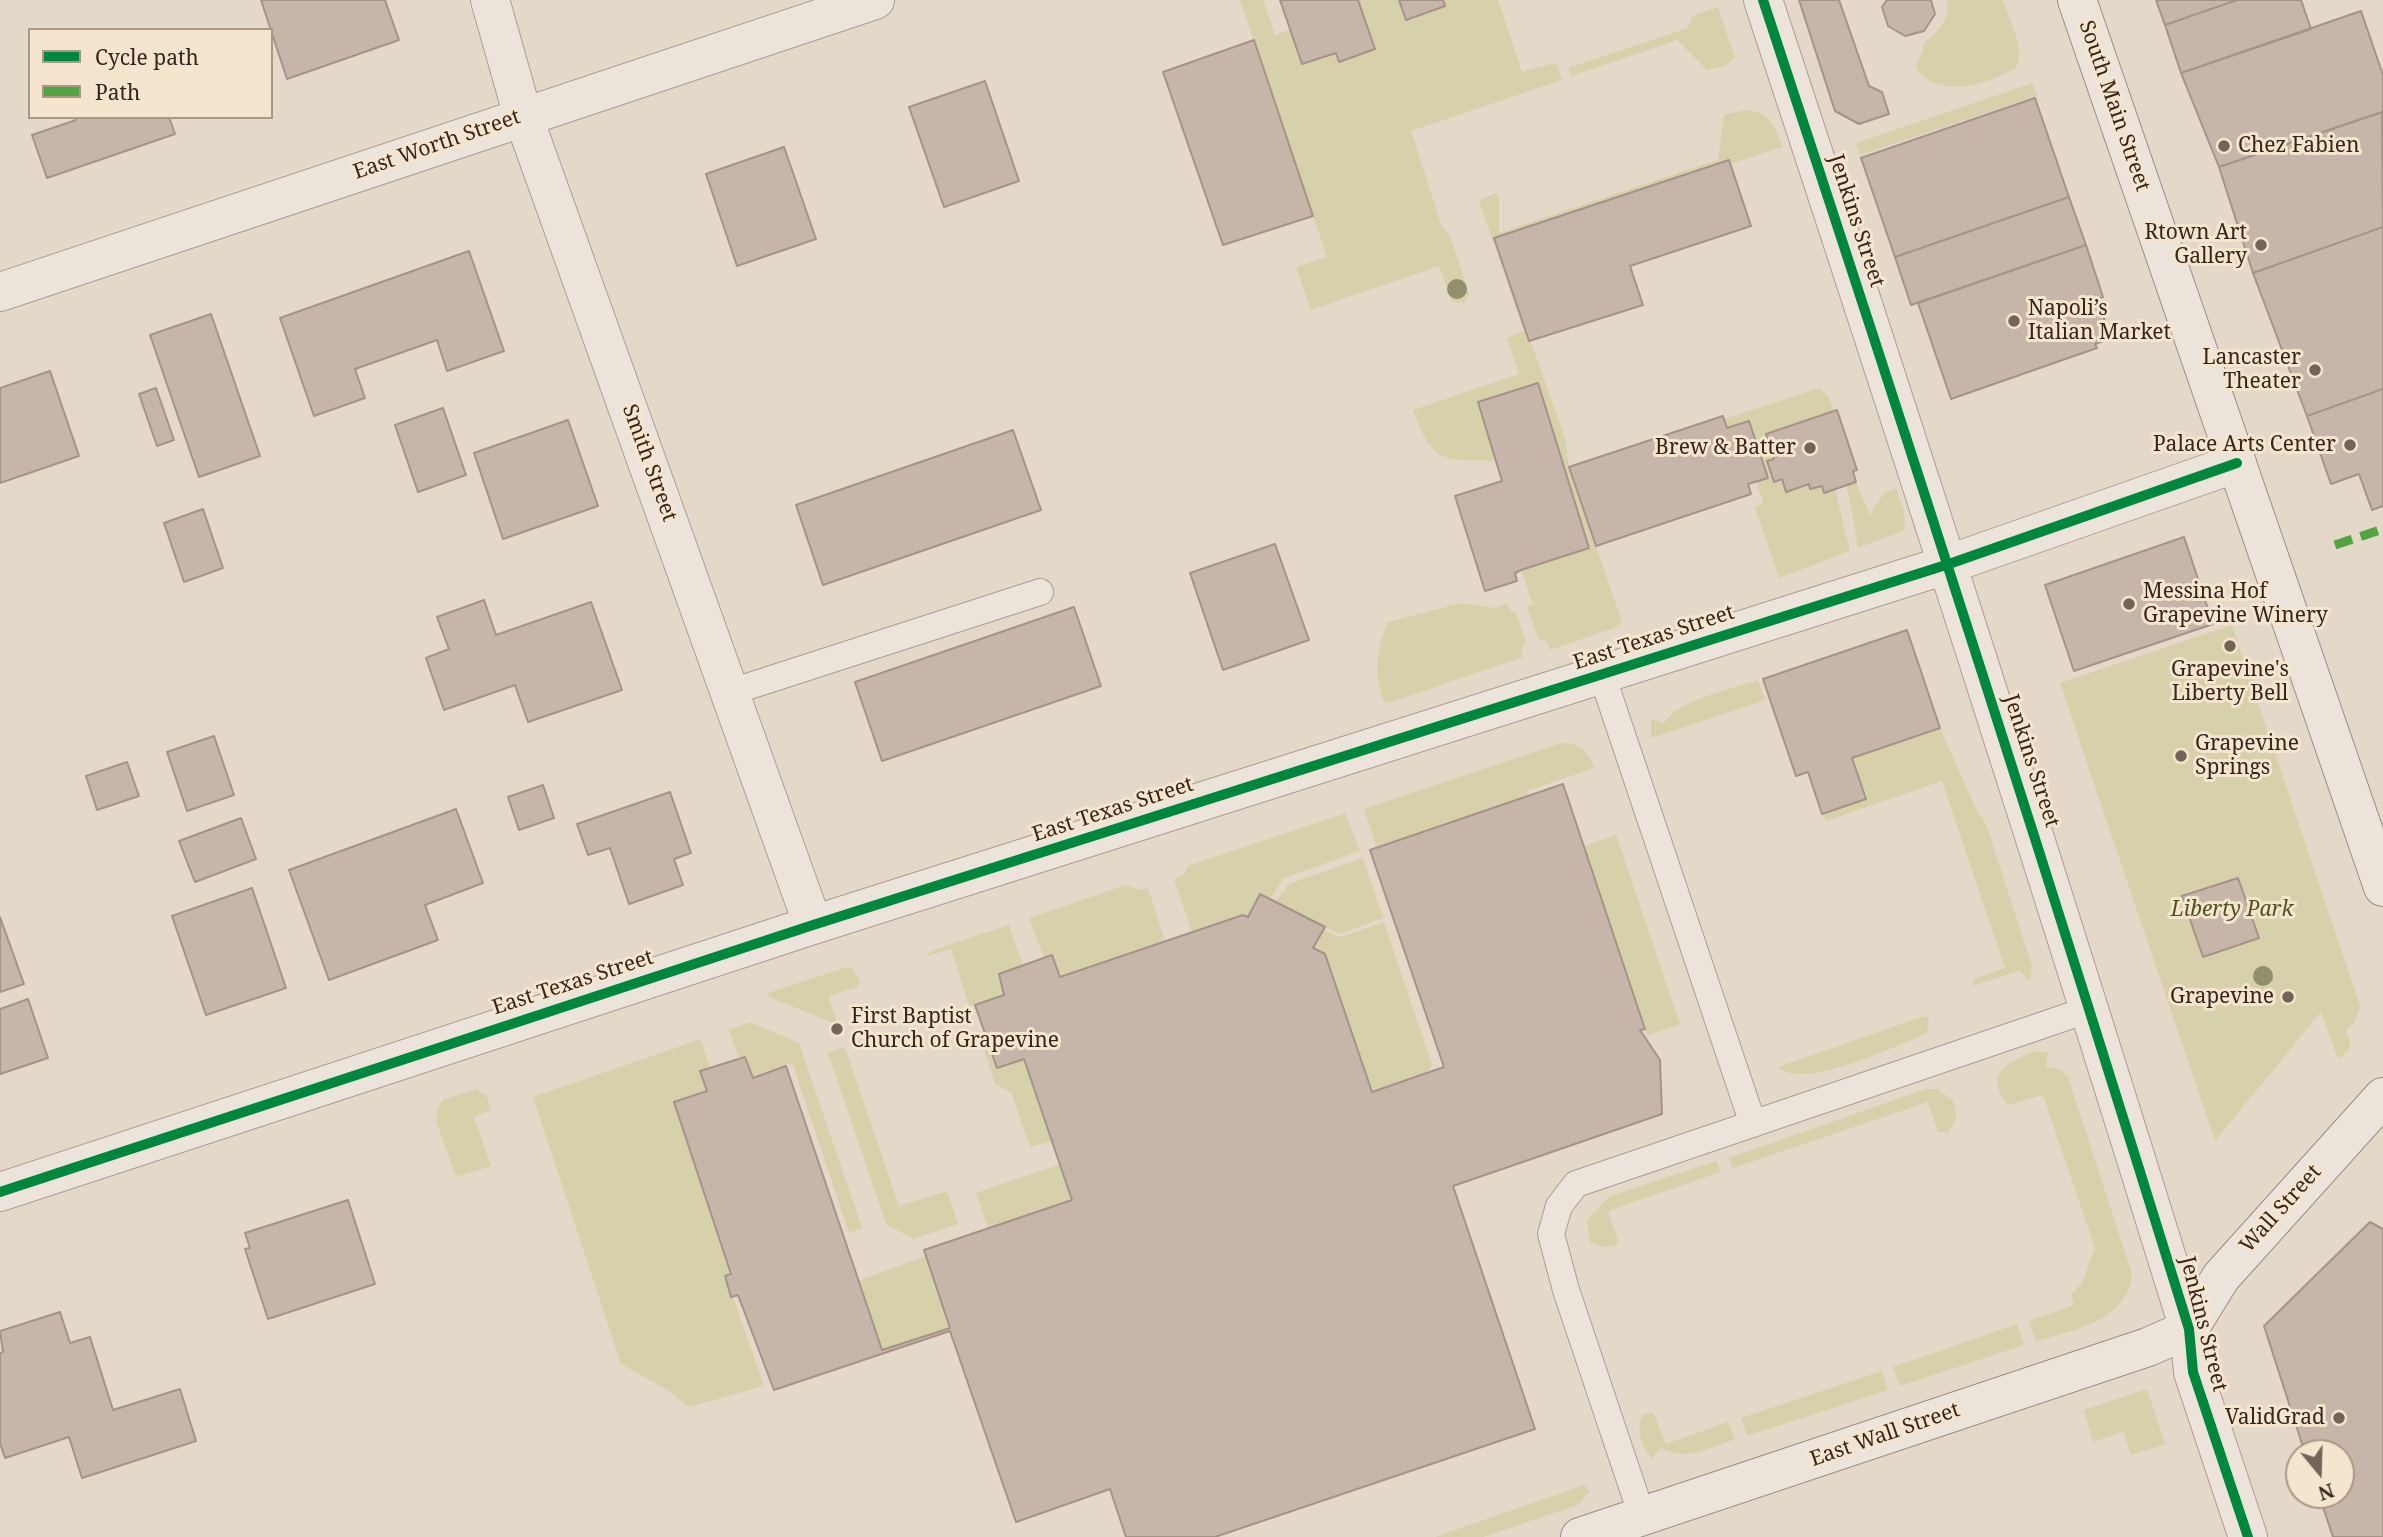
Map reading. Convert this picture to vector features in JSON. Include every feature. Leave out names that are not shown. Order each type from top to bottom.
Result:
[{"type":"street","name":"Smith Street","points":[[490,0],[523,117],[813,925]]},
{"type":"street","name":"East Worth Street","points":[[0,292],[875,0]]},
{"type":"street","name":"Jenkins Street","points":[[1763,0],[1949,564],[2090,1009],[2189,1329],[2193,1372],[2248,1537]]},
{"type":"street","name":"South Main Street","points":[[2077,0],[2383,887]]},
{"type":"street","name":"East Texas Street","points":[[0,1192],[813,925],[1949,564],[2237,463]]},
{"type":"street","name":"Wall Street","points":[[2189,1329],[2221,1277],[2383,1097]]},
{"type":"street","name":"East Wall Street","points":[[1580,1537],[2148,1347],[2189,1329]]},
{"type":"lane","points":[[731,692],[1040,592]]},
{"type":"lane","points":[[1602,675],[1753,1124]]},
{"type":"lane","points":[[1642,1516],[1558,1264],[1551,1234],[1559,1206],[1576,1185],[2090,1009]]},
{"type":"green space","points":[[1240,0],[1263,0],[1275,35],[1290,30],[1302,64],[1336,53],[1340,61],[1375,49],[1358,0],[1399,0],[1406,19],[1445,6],[1443,0],[1498,0],[1522,72],[1551,64],[1557,65],[1562,80],[1411,131],[1442,227],[1450,236],[1469,294],[1465,303],[1452,302],[1439,266],[1311,310],[1296,267],[1327,257]]},
{"type":"green space","points":[[1947,0],[2003,0],[2018,44],[2015,69],[1991,80],[1963,86],[1937,84],[1925,78],[1916,68],[1924,43],[1945,19]]},
{"type":"green space","points":[[1718,7],[1735,58],[1726,65],[1707,70],[1677,40],[1572,76],[1568,68],[1688,28],[1692,16]]},
{"type":"green space","points":[[2033,83],[2037,96],[1860,155],[1856,143]]},
{"type":"green space","points":[[1745,110],[1760,114],[1770,121],[1782,147],[1730,164],[1728,161],[1494,238],[1565,438],[1569,467],[1622,622],[1617,627],[1550,650],[1547,642],[1538,638],[1527,607],[1533,604],[1521,570],[1589,548],[1538,384],[1497,461],[1452,459],[1442,455],[1427,441],[1413,410],[1519,374],[1507,338],[1524,331],[1479,201],[1495,193],[1499,196],[1499,233],[1718,160],[1724,115]]},
{"type":"green space","points":[[1819,388],[1828,396],[1835,411],[1766,434],[1786,492],[1809,484],[1811,489],[1822,486],[1835,489],[1850,551],[1779,578],[1755,507],[1763,503],[1756,482],[1767,478],[1749,421],[1727,428],[1724,419]]},
{"type":"green space","points":[[1856,482],[1870,515],[1884,493],[1896,488],[1904,511],[1905,530],[1858,548],[1847,485]]},
{"type":"green space","points":[[1461,603],[1495,608],[1507,604],[1510,611],[1515,611],[1526,641],[1521,651],[1523,657],[1389,703],[1383,700],[1378,680],[1378,661],[1388,622]]},
{"type":"green space","name":"Liberty Park","points":[[2232,625],[2360,1006],[2354,1024],[2349,1026],[2346,1033],[2351,1041],[2348,1051],[2338,1059],[2321,1012],[2215,1141],[2060,683]]},
{"type":"green space","points":[[1758,680],[1765,700],[1651,738],[1651,719],[1664,723],[1671,715],[1693,702]]},
{"type":"green space","points":[[1940,728],[1975,807],[1986,824],[2032,966],[2030,980],[2019,971],[1972,986],[1974,979],[2005,968],[1942,781],[1826,821],[1822,814],[1866,799],[1852,758]]},
{"type":"green space","points":[[1562,743],[1574,744],[1583,749],[1594,768],[1527,791],[1528,796],[1377,848],[1364,809]]},
{"type":"green space","points":[[1345,813],[1360,851],[1284,878],[1270,899],[1260,894],[1248,917],[1243,915],[1192,932],[1174,879],[1183,875],[1189,865]]},
{"type":"green space","points":[[1616,835],[1680,1024],[1647,1036],[1584,846]]},
{"type":"green space","points":[[1363,858],[1383,918],[1340,934],[1275,902],[1289,884]]},
{"type":"green space","points":[[1126,885],[1141,890],[1148,888],[1165,941],[1060,977],[1053,956],[1044,958],[1029,918]]},
{"type":"green space","points":[[1384,922],[1432,1065],[1427,1073],[1372,1092],[1325,954],[1313,948],[1323,930],[1341,937]]},
{"type":"green space","points":[[1009,925],[1023,966],[1000,974],[1004,995],[969,1006],[951,949],[925,957],[933,950]]},
{"type":"green space","points":[[847,967],[853,969],[860,981],[858,987],[828,996],[838,1025],[769,997],[768,993]]},
{"type":"green space","points":[[1924,1016],[1929,1018],[1927,1032],[1868,1058],[1806,1074],[1790,1073],[1778,1067]]},
{"type":"green space","points":[[750,1022],[799,1043],[862,1228],[849,1233],[793,1065],[786,1063],[786,1066],[753,1078],[745,1057],[739,1058],[729,1030]]},
{"type":"green space","points":[[701,1039],[710,1068],[700,1072],[707,1091],[674,1102],[731,1274],[726,1276],[764,1386],[689,1407],[664,1388],[621,1364],[533,1097]]},
{"type":"green space","points":[[989,1043],[1024,1059],[1052,1141],[1030,1147],[1011,1092],[995,1084],[983,1045]]},
{"type":"green space","points":[[845,1047],[899,1206],[947,1191],[958,1224],[913,1239],[886,1224],[828,1053]]},
{"type":"green space","points":[[2037,1051],[2048,1052],[2046,1066],[2061,1070],[2068,1077],[2132,1274],[2128,1290],[2120,1303],[2109,1313],[2082,1327],[2036,1342],[2029,1321],[2074,1305],[2071,1294],[2082,1283],[2095,1248],[2043,1095],[2008,1105],[1998,1084],[2002,1069]]},
{"type":"green space","points":[[476,1089],[487,1097],[491,1110],[474,1117],[491,1166],[460,1176],[455,1174],[436,1121],[438,1107],[443,1100]]},
{"type":"green space","points":[[1926,1089],[1938,1089],[1953,1101],[1957,1118],[1948,1132],[1938,1132],[1928,1102],[1733,1168],[1729,1158]]},
{"type":"green space","points":[[1717,1161],[1720,1172],[1608,1211],[1618,1241],[1614,1246],[1601,1247],[1590,1242],[1587,1220],[1610,1196]]},
{"type":"green space","points":[[1060,1164],[1072,1200],[988,1228],[976,1193]]},
{"type":"green space","points":[[926,1256],[950,1328],[882,1350],[858,1281]]},
{"type":"green space","points":[[2017,1324],[2024,1345],[1900,1386],[1893,1367]]},
{"type":"green space","points":[[1882,1371],[1888,1390],[1747,1436],[1741,1418]]},
{"type":"green space","points":[[2147,1389],[2165,1444],[2131,1455],[2123,1432],[2093,1442],[2084,1410]]},
{"type":"green space","points":[[1653,1412],[1666,1444],[1728,1422],[1735,1439],[1689,1454],[1661,1448],[1652,1458],[1643,1444],[1640,1426],[1643,1415]]},
{"type":"green space","points":[[1584,1485],[1590,1491],[1578,1505],[1483,1537],[1435,1537]]},
{"type":"building","points":[[261,0],[385,0],[399,40],[287,79],[273,36],[273,28],[270,28]]},
{"type":"building","points":[[1280,0],[1358,0],[1375,49],[1339,62],[1336,53],[1302,64]]},
{"type":"building","points":[[1399,0],[1443,0],[1445,6],[1406,20]]},
{"type":"building","points":[[1799,0],[1839,0],[1869,86],[1882,92],[1889,114],[1859,124],[1835,111]]},
{"type":"building","points":[[1887,0],[1931,0],[1935,14],[1924,31],[1905,36],[1888,26],[1882,7]]},
{"type":"building","points":[[2156,0],[2237,0],[2165,25]]},
{"type":"building","points":[[2237,0],[2301,0],[2311,29],[2181,73],[2165,25]]},
{"type":"building","points":[[2361,11],[2383,75],[2383,112],[2219,167],[2181,73]]},
{"type":"building","points":[[1254,40],[1313,216],[1223,245],[1163,72]]},
{"type":"building","points":[[985,81],[1019,181],[944,207],[909,107]]},
{"type":"building","points":[[2035,98],[2069,197],[1895,257],[1861,158]]},
{"type":"building","points":[[2382,112],[2383,227],[2253,273],[2219,167]]},
{"type":"building","points":[[170,119],[175,134],[47,178],[32,135],[76,120]]},
{"type":"building","points":[[784,147],[816,239],[737,266],[706,174]]},
{"type":"building","points":[[1729,160],[1751,226],[1630,266],[1643,305],[1529,341],[1494,238]]},
{"type":"building","points":[[2069,197],[2086,245],[1911,305],[1895,257]]},
{"type":"building","points":[[2383,227],[2383,389],[2307,416],[2253,273]]},
{"type":"building","name":"Napoli’s Italian Market","points":[[2086,245],[2103,297],[2097,299],[2111,338],[2095,344],[2097,348],[1951,399],[1918,303]]},
{"type":"building","points":[[469,251],[504,351],[447,371],[437,340],[355,369],[365,398],[314,416],[280,318]]},
{"type":"building","points":[[211,314],[260,456],[199,477],[150,335]]},
{"type":"building","points":[[50,371],[79,456],[0,483],[0,388]]},
{"type":"building","points":[[1538,383],[1589,548],[1521,570],[1515,573],[1517,581],[1485,591],[1455,496],[1502,481],[1478,402]]},
{"type":"building","points":[[156,388],[174,440],[157,446],[139,394]]},
{"type":"building","name":"Palace Arts Center","points":[[2383,389],[2383,506],[2372,510],[2359,474],[2331,484],[2307,416]]},
{"type":"building","points":[[443,408],[466,475],[418,492],[395,425]]},
{"type":"building","name":"Brew & Batter","points":[[1837,410],[1857,470],[1853,471],[1856,482],[1824,493],[1822,486],[1810,489],[1809,484],[1786,492],[1782,479],[1774,482],[1767,461],[1774,459],[1766,434]]},
{"type":"building","points":[[1723,416],[1727,428],[1749,421],[1768,478],[1748,484],[1751,494],[1596,546],[1569,467]]},
{"type":"building","points":[[568,420],[598,506],[503,539],[474,453]]},
{"type":"building","points":[[1013,430],[1041,510],[823,585],[796,505]]},
{"type":"building","points":[[203,509],[223,568],[184,582],[164,523]]},
{"type":"building","name":"Messina Hof Grapevine Winery","points":[[2184,537],[2213,624],[2074,671],[2045,585]]},
{"type":"building","points":[[1275,544],[1309,640],[1223,670],[1190,573]]},
{"type":"building","points":[[484,600],[496,635],[591,602],[622,690],[528,722],[515,685],[444,710],[426,658],[449,649],[437,617]]},
{"type":"building","points":[[1074,607],[1101,686],[882,761],[855,682]]},
{"type":"building","points":[[1907,630],[1940,728],[1852,758],[1866,799],[1822,814],[1808,772],[1796,776],[1763,679]]},
{"type":"building","points":[[214,736],[234,795],[187,811],[167,752]]},
{"type":"building","points":[[127,762],[139,796],[97,810],[86,776]]},
{"type":"building","points":[[1563,784],[1645,1029],[1640,1030],[1660,1060],[1662,1114],[1453,1186],[1535,1429],[1215,1537],[1126,1537],[1110,1489],[1016,1522],[950,1331],[774,1390],[738,1295],[731,1297],[725,1276],[731,1274],[674,1102],[707,1091],[700,1071],[745,1057],[753,1078],[786,1066],[882,1350],[950,1328],[924,1250],[1072,1200],[1024,1059],[997,1068],[975,1005],[1004,995],[999,974],[1052,955],[1060,977],[1243,915],[1248,917],[1260,894],[1325,927],[1313,948],[1325,954],[1372,1092],[1444,1067],[1370,850]]},
{"type":"building","points":[[543,785],[554,818],[519,830],[508,797]]},
{"type":"building","points":[[670,792],[691,853],[674,859],[683,885],[629,904],[610,848],[588,855],[577,824]]},
{"type":"building","points":[[456,809],[483,883],[425,905],[438,940],[329,980],[289,870]]},
{"type":"building","points":[[241,818],[256,859],[195,882],[179,841]]},
{"type":"building","points":[[2238,878],[2259,938],[2203,957],[2182,896]]},
{"type":"building","points":[[252,888],[286,988],[206,1015],[172,916]]},
{"type":"building","points":[[0,917],[24,984],[0,992]]},
{"type":"building","points":[[28,999],[48,1058],[0,1074],[0,1009]]},
{"type":"building","points":[[348,1200],[375,1284],[268,1319],[245,1249],[250,1248],[245,1233]]},
{"type":"building","points":[[2370,1222],[2383,1229],[2383,1537],[2333,1537],[2324,1509],[2355,1509],[2355,1439],[2300,1439],[2264,1326]]},
{"type":"building","points":[[60,1312],[70,1343],[90,1337],[113,1410],[180,1389],[196,1441],[82,1478],[69,1437],[5,1458],[0,1443],[0,1353],[3,1352],[0,1331]]},
{"type":"marked path","points":[[2335,545],[2383,529]]},
{"type":"cycle path","points":[[1763,0],[1926,497],[2085,996],[2189,1329],[2193,1372],[2248,1537]]},
{"type":"cycle path","points":[[0,1192],[813,925],[1949,564],[2237,463]]},
{"type":"place","name":"Chez Fabien","points":[[2224,146]]},
{"type":"place","name":"Rtown Art Gallery","points":[[2261,245]]},
{"type":"place","name":"Napoli’s Italian Market","points":[[2014,321]]},
{"type":"place","name":"Lancaster Theater","points":[[2315,370]]},
{"type":"place","name":"Palace Arts Center","points":[[2350,445]]},
{"type":"place","name":"Brew & Batter","points":[[1810,448]]},
{"type":"place","name":"Messina Hof Grapevine Winery","points":[[2129,604]]},
{"type":"place","name":"Grapevine's Liberty Bell","points":[[2230,646]]},
{"type":"place","name":"Grapevine Springs","points":[[2181,756]]},
{"type":"place","name":"Grapevine","points":[[2288,997]]},
{"type":"place","name":"First Baptist Church of Grapevine","points":[[837,1029]]},
{"type":"place","name":"ValidGrad","points":[[2339,1418]]}]
